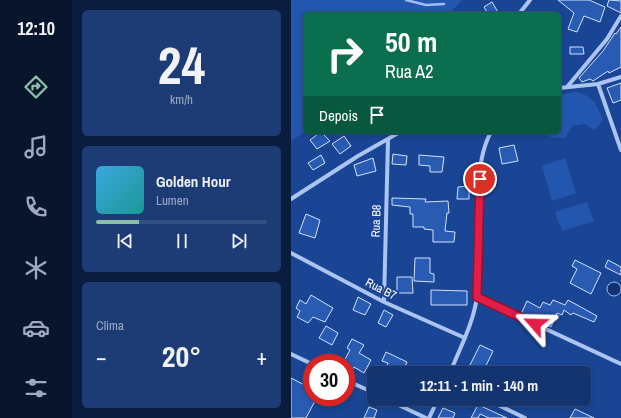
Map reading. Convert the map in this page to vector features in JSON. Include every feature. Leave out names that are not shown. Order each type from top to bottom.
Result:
[{"type":"street","points":[[521,12],[531,0]]},
{"type":"street","points":[[567,87],[607,40],[621,16]]},
{"type":"street","points":[[561,88],[598,84],[621,77]]},
{"type":"street","points":[[598,84],[621,150]]},
{"type":"street","points":[[291,199],[358,156],[396,134]]},
{"type":"street","points":[[453,366],[465,338],[477,297],[478,211],[481,163],[486,141],[490,134]]},
{"type":"street","name":"Rua B8","points":[[384,302],[388,140]]},
{"type":"street","name":"Rua B7","points":[[291,253],[384,302],[465,338]]},
{"type":"street","points":[[477,297],[621,364]]},
{"type":"street","points":[[291,354],[303,360]]},
{"type":"street","points":[[355,384],[367,390]]},
{"type":"street","points":[[401,406],[426,418]]},
{"type":"street","points":[[429,418],[435,406]]},
{"type":"street","points":[[500,406],[525,418]]},
{"type":"shaded area","points":[[291,0],[462,0],[451,12],[303,12],[303,133],[291,141]]},
{"type":"shaded area","points":[[577,92],[588,96],[599,110],[603,120],[595,130],[584,124],[572,126],[565,138],[553,138],[542,134],[561,134],[561,95]]},
{"type":"shaded area","points":[[565,158],[576,193],[552,201],[542,166]]},
{"type":"shaded area","points":[[587,202],[594,221],[562,231],[555,212]]},
{"type":"shaded area","points":[[611,282],[617,282],[621,286],[621,292],[617,296],[611,296],[607,292],[607,286]]},
{"type":"building","points":[[558,0],[589,0],[605,7],[600,22],[584,16],[577,32],[568,29],[574,13]]},
{"type":"building","points":[[609,0],[621,1],[621,13],[607,6]]},
{"type":"building","points":[[492,2],[498,12],[487,12],[484,7]]},
{"type":"building","points":[[621,27],[621,67],[609,73],[608,71],[593,81],[590,79],[582,82],[579,78],[603,51]]},
{"type":"building","points":[[570,47],[583,47],[584,54],[570,54]]},
{"type":"building","points":[[621,83],[621,100],[613,103],[607,88]]},
{"type":"building","points":[[318,134],[323,134],[330,141],[317,149],[310,140]]},
{"type":"building","points":[[344,136],[351,146],[340,154],[332,144]]},
{"type":"building","points":[[514,145],[518,161],[502,164],[499,148]]},
{"type":"building","points":[[393,154],[407,156],[406,165],[392,164]]},
{"type":"building","points":[[321,155],[325,163],[313,170],[308,163]]},
{"type":"building","points":[[419,155],[444,157],[442,172],[430,172],[430,166],[419,165]]},
{"type":"building","points":[[373,158],[376,171],[357,176],[354,165]]},
{"type":"building","points":[[469,186],[469,199],[457,199],[458,187]]},
{"type":"building","points":[[392,198],[426,199],[425,202],[448,201],[449,213],[447,213],[445,231],[455,232],[454,242],[433,242],[433,230],[424,229],[424,227],[413,227],[413,214],[410,214],[410,207],[392,205]]},
{"type":"building","points":[[306,214],[320,220],[315,238],[299,233]]},
{"type":"building","points":[[415,258],[430,258],[430,273],[434,274],[434,282],[414,281]]},
{"type":"building","points":[[575,260],[601,273],[591,294],[570,283],[577,269],[572,266]]},
{"type":"building","points":[[608,260],[621,267],[621,275],[605,267]]},
{"type":"building","points":[[397,277],[412,277],[413,293],[397,293]]},
{"type":"building","points":[[431,290],[467,291],[467,305],[431,305]]},
{"type":"building","points":[[311,295],[333,308],[325,322],[313,317],[308,323],[297,317],[300,311],[296,308],[300,300],[306,304]]},
{"type":"building","points":[[358,297],[371,304],[365,315],[353,310]]},
{"type":"building","points":[[553,300],[565,305],[568,300],[597,316],[594,322],[573,313],[571,315],[564,310],[562,315],[557,313],[551,327],[521,314],[527,301],[540,308],[543,302],[550,305]]},
{"type":"building","points":[[384,310],[393,315],[386,327],[378,323]]},
{"type":"building","points":[[326,326],[338,333],[332,345],[319,338]]},
{"type":"building","points":[[352,339],[364,345],[359,353],[371,360],[364,373],[355,368],[355,354],[348,354],[350,350],[347,348]]},
{"type":"building","points":[[480,345],[493,351],[486,366],[470,365]]},
{"type":"building","points":[[386,352],[407,362],[405,366],[387,366],[388,363],[382,361]]},
{"type":"building","points":[[291,378],[303,384],[303,406],[312,406],[306,418],[291,418]]},
{"type":"building","points":[[477,406],[480,406],[507,418],[489,418],[480,414],[478,418],[471,418]]},
{"type":"building","points":[[369,407],[377,410],[374,418],[364,418]]},
{"type":"building","points":[[443,408],[455,413],[453,418],[438,418]]},
{"type":"building","points":[[575,409],[594,418],[570,418]]},
{"type":"waterway","points":[[406,0],[426,5],[444,4]]},
{"type":"route","points":[[480,179],[477,297],[535,324]]}]
